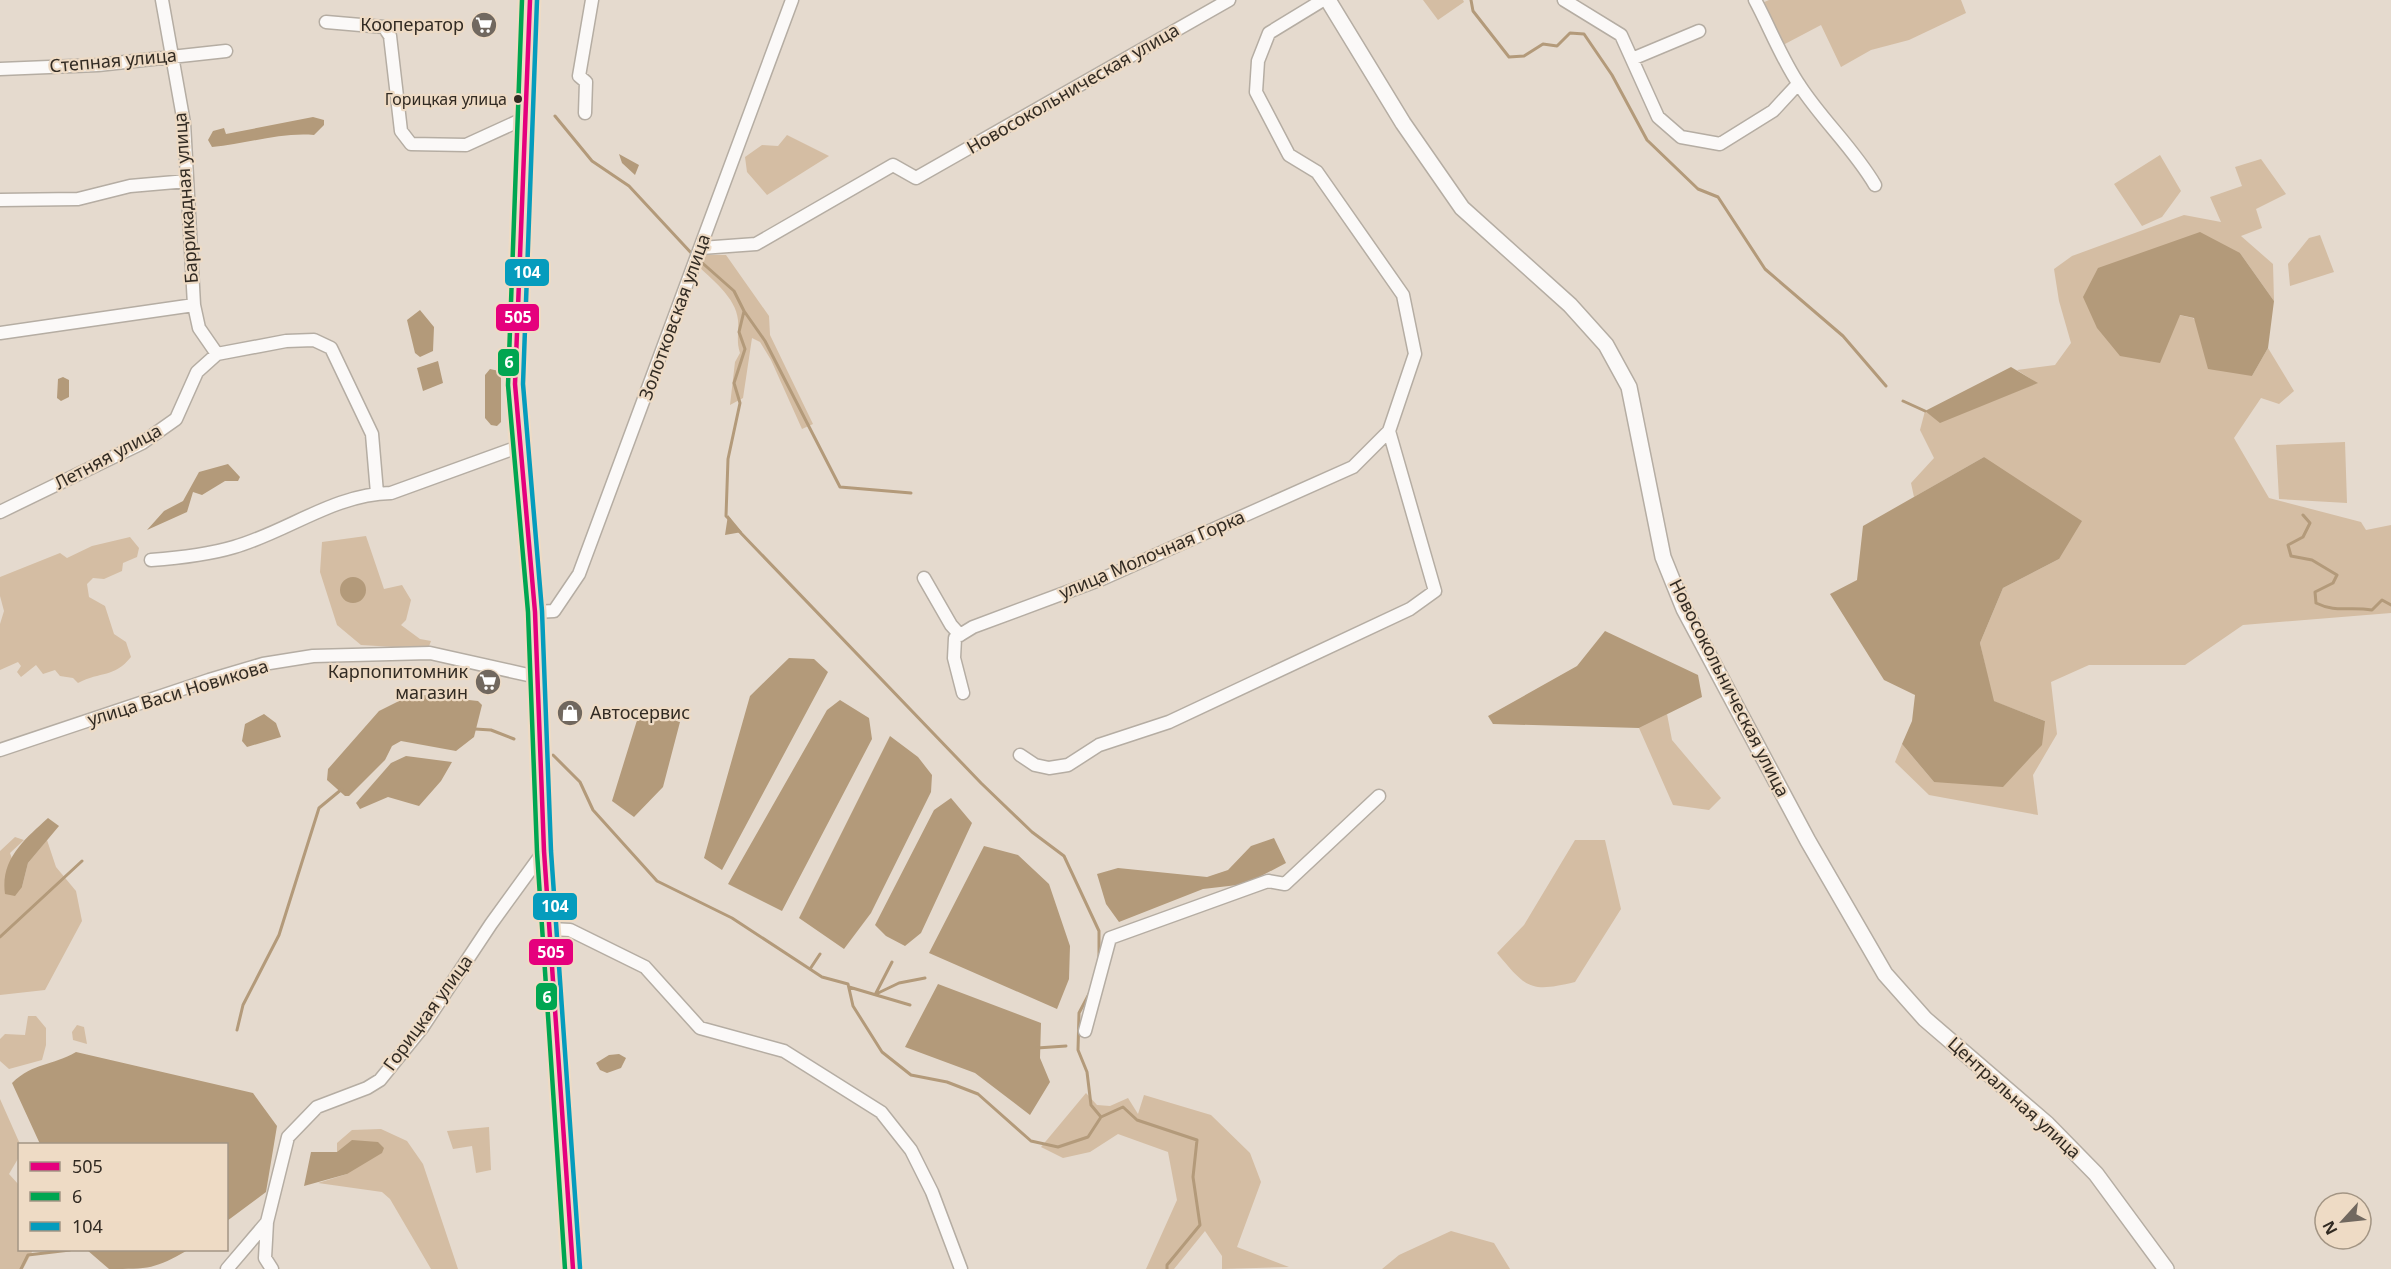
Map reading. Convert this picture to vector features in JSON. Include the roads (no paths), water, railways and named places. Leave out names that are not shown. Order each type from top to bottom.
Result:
[{"type":"main road","points":[[530,0],[523,119],[515,384],[518,447],[535,612],[544,852],[573,1269]]},
{"type":"main road","name":"Новосокольническая улица","points":[[1328,0],[1403,123],[1462,208],[1570,305],[1606,345],[1629,387],[1663,557],[1684,609],[1791,811],[1859,930]]},
{"type":"main road","name":"Центральная улица","points":[[1859,930],[1885,974],[1925,1019],[2047,1124],[2096,1174],[2166,1269]]},
{"type":"street","name":"Баррикадная улица","points":[[162,0],[184,123],[194,305],[198,328],[217,354]]},
{"type":"street","points":[[585,113],[586,82],[579,76],[592,0]]},
{"type":"street","name":"Золотковская улица","points":[[535,612],[554,611],[579,574],[792,0]]},
{"type":"street","name":"Новосокольническая улица","points":[[698,254],[756,244],[893,165],[916,178],[1229,0]]},
{"type":"street","points":[[1020,755],[1035,765],[1049,768],[1068,765],[1099,745],[1169,722],[1399,614],[1435,591],[1389,431],[1415,354],[1402,295],[1317,172],[1289,155],[1256,92],[1258,61],[1269,33],[1323,0]]},
{"type":"street","points":[[1564,0],[1621,35],[1658,117],[1681,137],[1720,144],[1773,111],[1798,84]]},
{"type":"street","points":[[1755,0],[1798,84],[1832,129],[1860,159],[1875,185]]},
{"type":"street","points":[[326,22],[384,27],[390,36],[400,131],[411,144],[466,145],[523,119]]},
{"type":"street","points":[[1632,59],[1699,32]]},
{"type":"street","name":"Степная улица","points":[[0,69],[98,65],[226,51]]},
{"type":"street","points":[[0,200],[78,198],[130,186],[187,182]]},
{"type":"street","points":[[0,333],[194,305]]},
{"type":"street","points":[[217,354],[304,340],[314,340],[331,348],[372,434],[376,493]]},
{"type":"street","name":"Летняя улица","points":[[0,513],[142,442],[176,419],[197,372],[217,354]]},
{"type":"street","name":"улица Молочная Горка","points":[[960,635],[973,627],[1102,579],[1353,467],[1389,431]]},
{"type":"street","points":[[151,560],[189,557],[235,547],[324,508],[376,493],[391,493],[518,447]]},
{"type":"street","points":[[924,578],[951,625],[960,635],[955,639],[954,658],[963,693]]},
{"type":"street","name":"улица Васи Новикова","points":[[0,750],[209,680],[263,664],[314,656],[430,653],[537,677]]},
{"type":"street","points":[[1085,1032],[1110,938],[1268,881],[1285,884],[1380,796]]},
{"type":"street","name":"Горицкая улица","points":[[272,1269],[265,1258],[264,1249],[267,1222],[288,1137],[316,1107],[367,1088],[380,1080],[422,1028],[491,924],[544,852]]},
{"type":"street","points":[[551,929],[570,930],[645,967],[700,1028],[777,1049],[881,1112],[910,1150],[932,1192],[961,1269]]},
{"type":"street","points":[[227,1269],[267,1222]]},
{"type":"waterway","points":[[1471,0],[1473,11],[1509,57],[1524,56],[1543,44],[1557,46],[1570,33],[1584,34],[1612,75],[1647,140],[1698,189],[1718,197],[1765,269],[1843,336],[1886,386]]},
{"type":"waterway","points":[[555,116],[592,161],[629,186],[694,256]]},
{"type":"waterway","points":[[699,260],[734,291],[744,311],[739,332],[745,349],[734,383],[740,403],[728,459],[726,516],[729,519]]},
{"type":"waterway","points":[[744,311],[765,341],[840,487],[911,493]]},
{"type":"waterway","points":[[1903,401],[1925,411]]},
{"type":"waterway","points":[[2303,515],[2310,523],[2303,537],[2288,545],[2291,556],[2312,560],[2337,575],[2333,583],[2315,592],[2316,603],[2336,609],[2372,610],[2382,600],[2391,605]]},
{"type":"waterway","points":[[737,529],[981,783],[1032,832],[1064,856],[1099,931],[1099,958]]},
{"type":"waterway","points":[[475,729],[491,730],[514,739]]},
{"type":"waterway","points":[[553,755],[580,782],[593,810],[657,881],[732,918],[822,977],[848,984],[853,1006],[882,1052],[911,1075],[947,1082],[978,1094],[1031,1141],[1058,1147],[1088,1137],[1101,1117],[1123,1107],[1137,1120],[1197,1140],[1193,1177],[1200,1225],[1167,1265],[1167,1269]]},
{"type":"waterway","points":[[237,1030],[243,1005],[279,935],[319,808],[342,789]]},
{"type":"waterway","points":[[0,937],[82,861]]},
{"type":"waterway","points":[[810,969],[820,954]]},
{"type":"waterway","points":[[876,993],[892,962]]},
{"type":"waterway","points":[[876,994],[899,983],[925,978]]},
{"type":"waterway","points":[[849,987],[910,1005]]},
{"type":"waterway","points":[[1090,992],[1079,1013],[1078,1050],[1087,1072],[1091,1105],[1101,1117]]},
{"type":"waterway","points":[[1037,1048],[1066,1046]]},
{"type":"waterway","points":[[21,1269],[28,1255],[62,1251]]},
{"type":"place","name":"Кооператор","points":[[484,25]]},
{"type":"place","name":"Горицкая улица","points":[[518,99]]},
{"type":"place","name":"Карпопитомник магазин","points":[[488,682]]},
{"type":"place","name":"Автосервис","points":[[570,713]]}]
